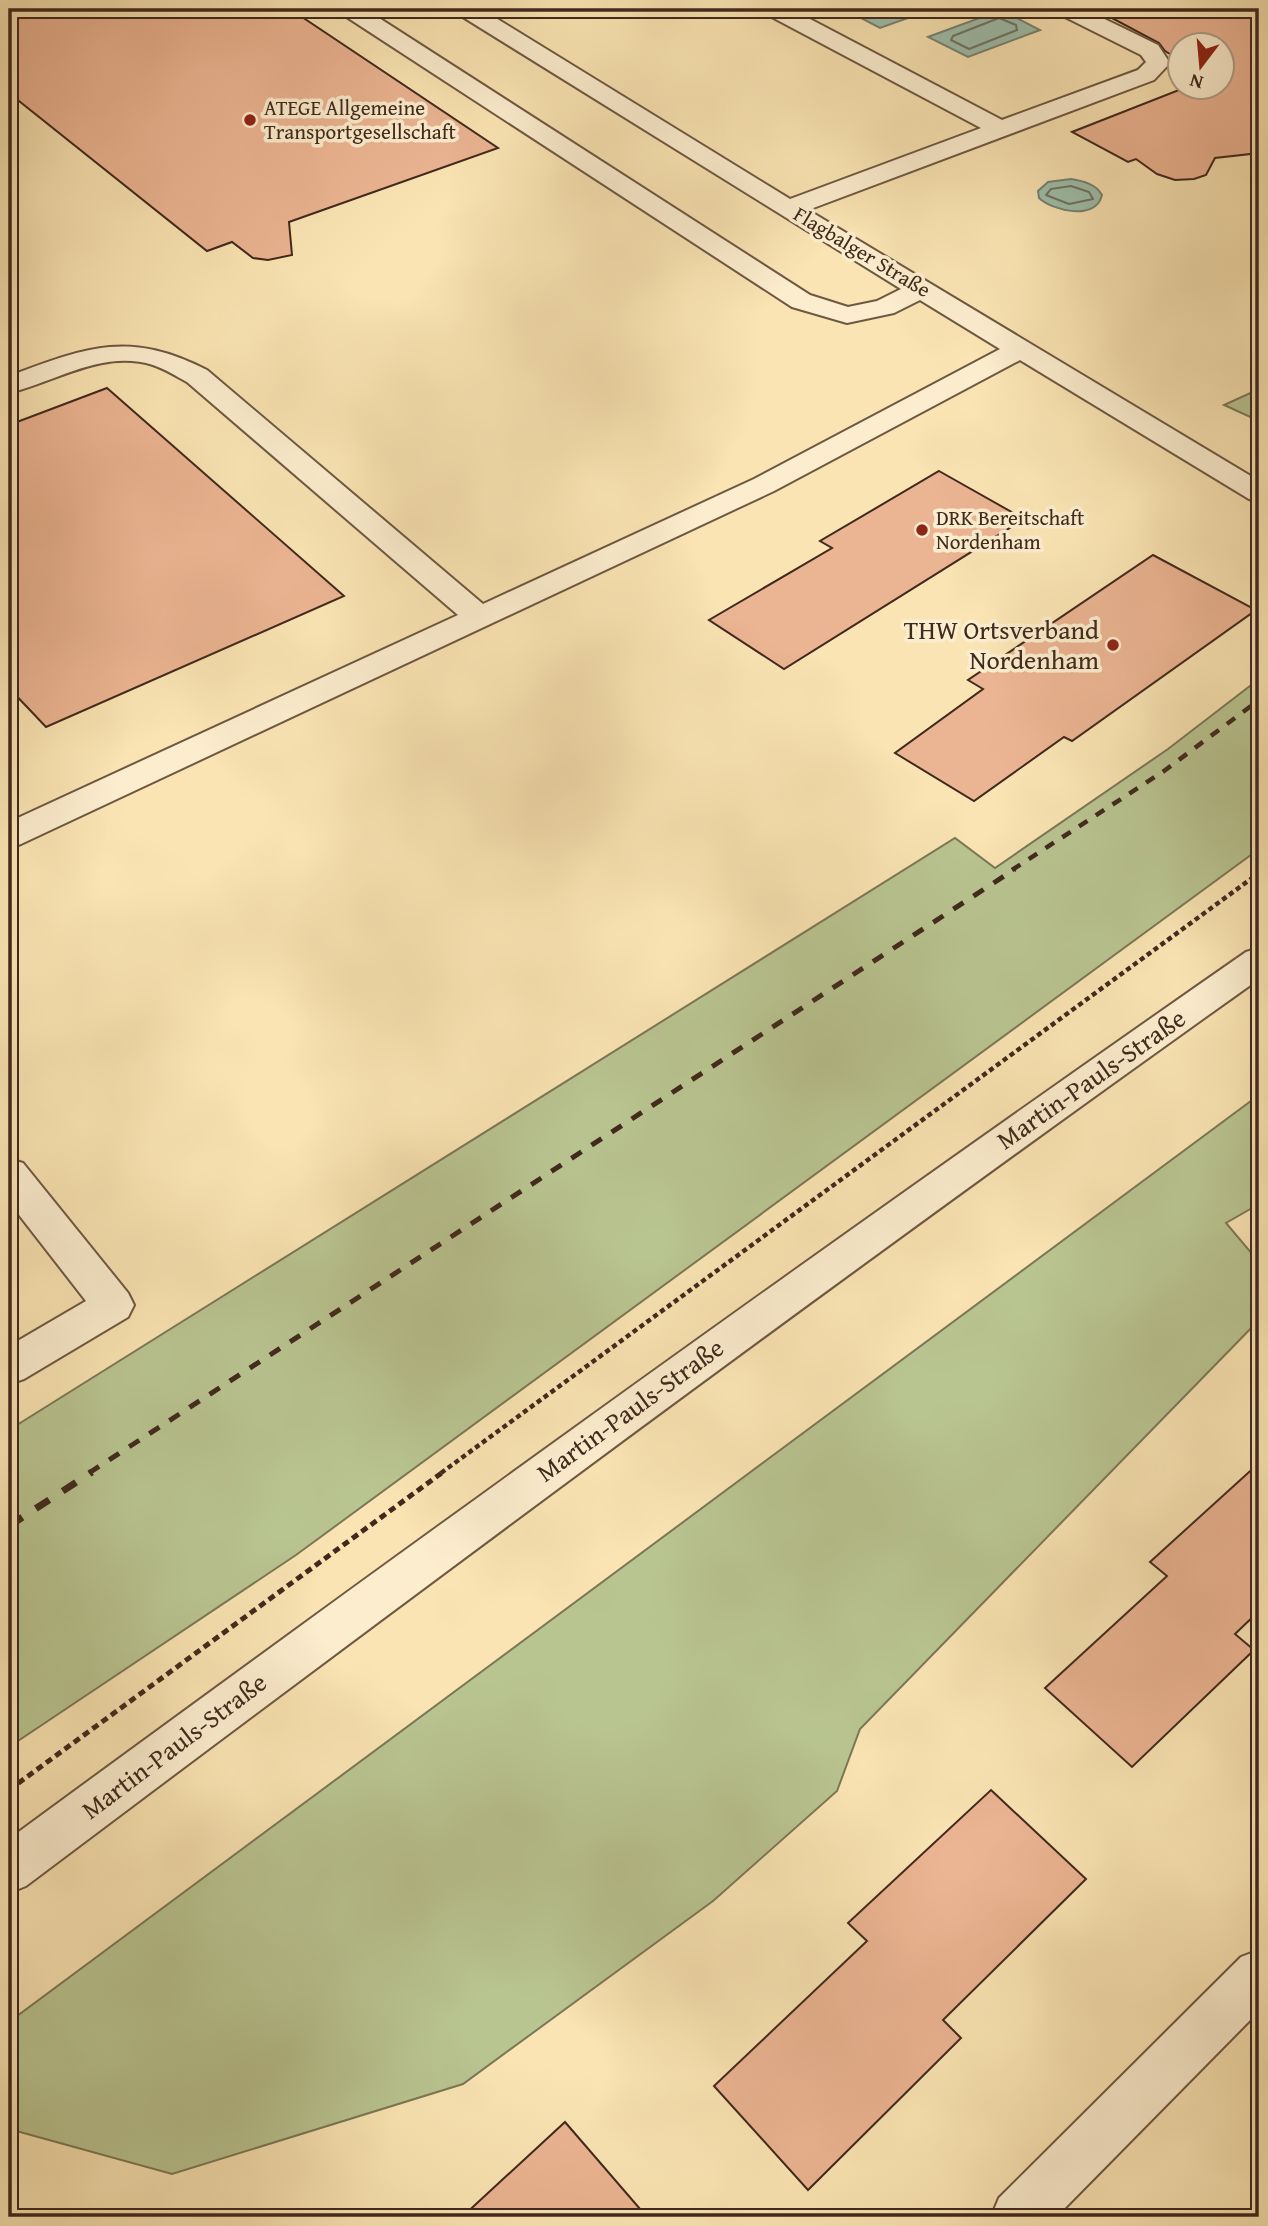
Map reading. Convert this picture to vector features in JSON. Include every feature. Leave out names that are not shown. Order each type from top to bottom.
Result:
[{"type":"street","points":[[350,9],[800,302],[847,315],[885,307],[923,288]]},
{"type":"street","name":"Flagbalger Straße","points":[[467,9],[788,209],[1259,493]]},
{"type":"street","points":[[774,9],[1000,130]]},
{"type":"street","points":[[788,209],[1146,75],[1158,63],[1150,50],[1067,9]]},
{"type":"street","points":[[9,836],[764,485],[1022,348]]},
{"type":"street","points":[[9,385],[80,360],[121,352],[161,359],[197,376],[478,616]]},
{"type":"street","name":"Martin-Pauls-Straße","points":[[9,1869],[400,1578],[919,1200],[1259,961]]},
{"type":"street","points":[[9,1174],[113,1305],[9,1367]]},
{"type":"street","points":[[1018,2217],[1259,1975]]},
{"type":"path","points":[[9,1790],[1259,873]]},
{"type":"green space","points":[[1259,389],[1259,421],[1224,405]]},
{"type":"green space","points":[[1259,679],[1259,849],[296,1555],[9,1747],[9,1430],[955,838],[995,868],[1168,749]]},
{"type":"green space","points":[[1259,1095],[1259,1204],[1226,1223],[1259,1262],[1259,1320],[860,1729],[837,1791],[713,1901],[463,2084],[172,2174],[9,2129],[9,2022]]},
{"type":"water","points":[[844,9],[909,9],[919,14],[880,28]]},
{"type":"water","points":[[1001,10],[1040,30],[968,57],[928,37]]},
{"type":"water","points":[[1071,179],[1096,188],[1102,195],[1098,203],[1083,211],[1074,211],[1054,207],[1039,198],[1038,191],[1048,182]]},
{"type":"building","name":"ATEGE Allgemeine Transportgesellschaft","points":[[9,9],[290,9],[498,148],[289,222],[292,255],[268,260],[253,258],[232,242],[207,251],[9,93]]},
{"type":"building","points":[[1095,9],[1259,9],[1259,153],[1215,158],[1206,175],[1175,180],[1157,174],[1136,159],[1128,162],[1072,132],[1166,95],[1166,102],[1236,102],[1236,32],[1166,32],[1166,52],[1159,43]]},
{"type":"building","points":[[107,388],[344,596],[46,727],[9,688],[9,425]]},
{"type":"building","points":[[939,471],[1024,519],[784,669],[709,620],[832,548],[820,541]]},
{"type":"building","name":"THW Ortsverband Nordenham","points":[[1153,555],[1256,610],[1072,741],[1064,737],[974,801],[895,753],[983,689],[968,680]]},
{"type":"building","points":[[1259,1463],[1259,1611],[1235,1634],[1254,1650],[1132,1767],[1045,1688],[1167,1576],[1150,1562]]},
{"type":"building","points":[[991,1790],[1086,1879],[943,2020],[961,2038],[808,2190],[714,2086],[867,1941],[848,1923]]},
{"type":"building","points":[[565,2122],[647,2217],[462,2217]]},
{"type":"railway","points":[[1012,870],[1164,771],[1259,700]]},
{"type":"railway","points":[[89,1473],[1015,869]]},
{"type":"railway","points":[[9,1526],[92,1472]]},
{"type":"place","name":"ATEGE Allgemeine Transportgesellschaft","points":[[250,120]]},
{"type":"place","name":"DRK Bereitschaft Nordenham","points":[[922,530]]},
{"type":"place","name":"THW Ortsverband Nordenham","points":[[1113,645]]}]
